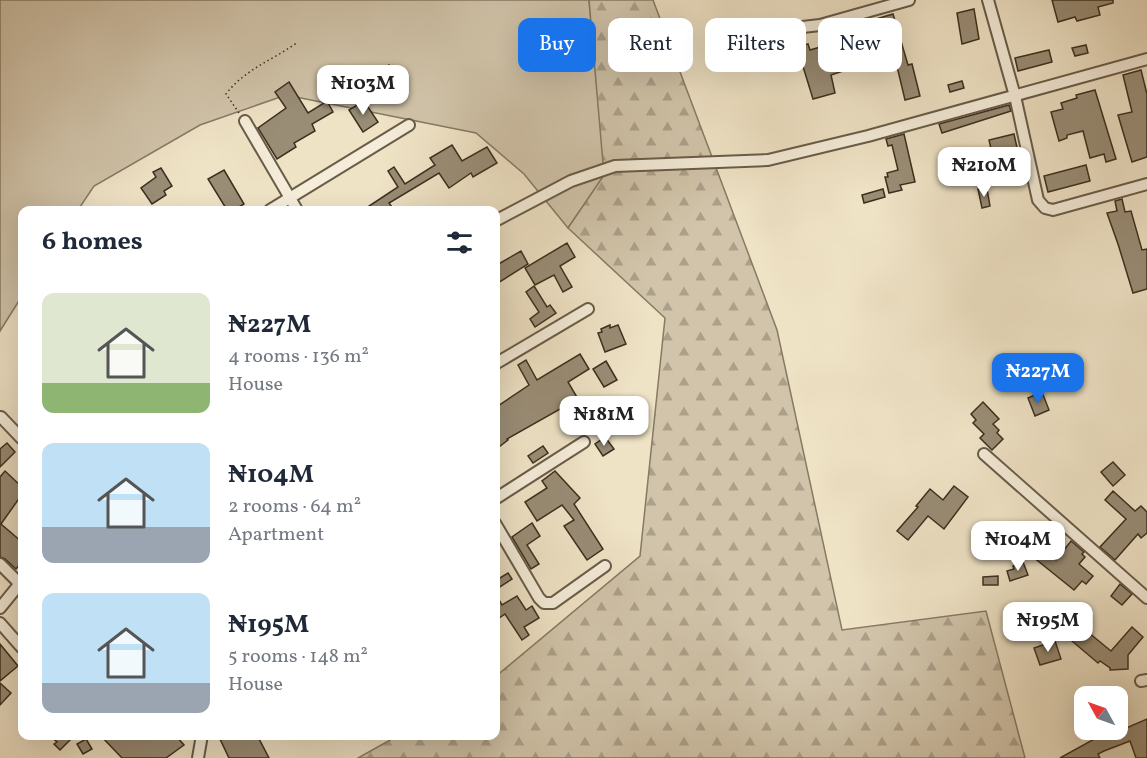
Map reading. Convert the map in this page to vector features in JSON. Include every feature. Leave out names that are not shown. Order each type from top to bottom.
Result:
[{"type":"street","points":[[806,26],[909,0]]},
{"type":"street","points":[[988,0],[1015,96],[1038,200],[1045,208],[1053,210],[1147,184]]},
{"type":"street","points":[[500,218],[571,181],[615,166],[768,160],[868,136],[1147,59]]},
{"type":"street","points":[[245,121],[294,206]]},
{"type":"street","points":[[277,206],[409,126]]},
{"type":"street","points":[[500,361],[588,309]]},
{"type":"street","points":[[1,417],[18,435]]},
{"type":"street","points":[[500,496],[584,442]]},
{"type":"street","points":[[984,454],[1147,598]]},
{"type":"street","points":[[500,532],[544,603],[554,603],[605,566]]},
{"type":"street","points":[[0,564],[18,579]]},
{"type":"street","points":[[0,608],[18,586]]},
{"type":"street","points":[[0,624],[18,644]]},
{"type":"street","points":[[198,758],[201,740]]},
{"type":"path","points":[[245,121],[226,94],[235,82],[261,63],[282,54],[298,42]]},
{"type":"green space","points":[[0,0],[589,0],[591,18],[518,18],[518,72],[596,72],[605,175],[568,228],[524,174],[476,133],[286,95],[200,125],[94,186],[81,206],[18,206],[18,302],[0,331]]},
{"type":"green space","points":[[589,0],[653,0],[660,18],[608,18],[608,72],[680,72],[777,330],[842,630],[986,611],[1025,758],[358,758],[390,740],[500,740],[500,673],[640,556],[665,318],[568,228],[604,175],[595,72],[596,18],[591,18]]},
{"type":"building","points":[[1052,0],[1113,0],[1113,3],[1098,7],[1100,15],[1077,21],[1075,17],[1058,22]]},
{"type":"building","points":[[974,9],[979,39],[962,44],[957,13]]},
{"type":"building","points":[[893,14],[894,18],[879,18]]},
{"type":"building","points":[[808,44],[810,50],[818,48],[818,72],[840,72],[831,75],[835,93],[813,99],[805,72],[806,45]]},
{"type":"building","points":[[902,45],[908,65],[912,64],[920,96],[905,100],[898,72],[902,72]]},
{"type":"building","points":[[1086,45],[1088,53],[1075,56],[1072,48]]},
{"type":"building","points":[[1049,50],[1052,62],[1018,71],[1015,58]]},
{"type":"building","points":[[389,65],[396,75],[384,83],[377,72]]},
{"type":"building","points":[[1141,70],[1147,94],[1147,157],[1132,162],[1118,115],[1132,112],[1123,75]]},
{"type":"building","points":[[365,79],[369,92],[360,96],[355,82]]},
{"type":"building","points":[[962,81],[964,88],[950,92],[948,85]]},
{"type":"building","points":[[289,82],[308,113],[327,101],[333,112],[312,124],[315,131],[294,143],[296,147],[277,159],[258,128],[286,108],[275,92]]},
{"type":"building","points":[[1095,90],[1116,159],[1106,162],[1104,154],[1090,158],[1083,131],[1067,135],[1067,138],[1059,141],[1051,112],[1063,109],[1061,103],[1077,98],[1076,95]]},
{"type":"building","points":[[364,101],[378,122],[363,132],[349,110]]},
{"type":"building","points":[[1009,105],[1011,111],[942,133],[939,124]]},
{"type":"building","points":[[904,134],[915,182],[900,185],[902,190],[889,193],[885,177],[888,177],[887,173],[898,170],[892,145],[888,146],[886,139]]},
{"type":"building","points":[[1014,134],[1018,152],[993,157],[989,140]]},
{"type":"building","points":[[452,145],[462,161],[487,147],[497,163],[473,177],[471,173],[449,188],[439,173],[389,203],[391,206],[369,206],[398,187],[388,171],[394,167],[405,184],[435,165],[430,158]]},
{"type":"building","points":[[1086,165],[1090,181],[1048,192],[1044,176]]},
{"type":"building","points":[[161,168],[172,186],[164,191],[166,195],[152,204],[141,188],[156,177],[153,172]]},
{"type":"building","points":[[224,170],[244,204],[225,206],[208,179]]},
{"type":"building","points":[[883,189],[885,197],[864,203],[862,195]]},
{"type":"building","points":[[978,189],[987,189],[990,206],[982,208]]},
{"type":"building","points":[[1122,199],[1125,212],[1131,211],[1142,250],[1147,249],[1147,289],[1133,293],[1107,213],[1117,211],[1115,201]]},
{"type":"building","points":[[567,243],[575,257],[560,266],[572,287],[563,292],[554,275],[535,285],[525,268]]},
{"type":"building","points":[[521,251],[528,264],[500,282],[500,263]]},
{"type":"building","points":[[534,286],[547,307],[550,305],[556,313],[535,327],[530,319],[539,312],[526,292]]},
{"type":"building","points":[[610,325],[610,328],[618,325],[626,344],[605,352],[598,333]]},
{"type":"building","points":[[580,354],[589,369],[568,382],[578,399],[507,439],[500,446],[500,405],[529,385],[518,365],[526,360],[537,380]]},
{"type":"building","points":[[606,361],[617,380],[604,387],[593,369]]},
{"type":"building","points":[[1042,392],[1049,410],[1035,416],[1028,398]]},
{"type":"building","points":[[983,402],[999,419],[993,424],[1003,439],[992,450],[980,438],[984,434],[973,423],[976,420],[971,414]]},
{"type":"building","points":[[605,437],[614,449],[603,456],[595,444]]},
{"type":"building","points":[[7,443],[15,452],[0,467],[0,449]]},
{"type":"building","points":[[543,446],[548,453],[533,463],[528,456]]},
{"type":"building","points":[[1113,462],[1125,475],[1113,486],[1101,472]]},
{"type":"building","points":[[5,471],[18,483],[18,500],[1,524],[18,539],[18,567],[16,569],[0,557],[0,477]]},
{"type":"building","points":[[555,471],[580,498],[574,504],[603,549],[587,560],[564,526],[574,520],[562,505],[537,521],[525,502],[547,488],[542,481]]},
{"type":"building","points":[[954,486],[968,497],[944,529],[928,516],[908,540],[897,531],[930,489],[943,500]]},
{"type":"building","points":[[1113,491],[1135,511],[1141,506],[1147,512],[1147,533],[1141,538],[1138,534],[1115,560],[1100,547],[1126,519],[1105,500]]},
{"type":"building","points":[[532,523],[540,536],[527,545],[539,564],[531,569],[512,537]]},
{"type":"building","points":[[1071,541],[1084,552],[1082,554],[1085,557],[1079,564],[1093,576],[1086,584],[1082,581],[1074,590],[1028,553],[1036,543],[1056,560]]},
{"type":"building","points":[[1023,562],[1028,575],[1010,581],[1007,571]]},
{"type":"building","points":[[508,573],[512,579],[500,587],[500,578]]},
{"type":"building","points":[[998,576],[998,585],[983,585],[983,577]]},
{"type":"building","points":[[1120,584],[1132,594],[1122,605],[1111,596]]},
{"type":"building","points":[[517,596],[526,610],[532,606],[539,618],[524,627],[529,635],[522,640],[505,614],[500,618],[500,602],[502,605]]},
{"type":"building","points":[[1132,627],[1143,637],[1128,655],[1128,669],[1110,670],[1072,641],[1083,628],[1111,651]]},
{"type":"building","points":[[1055,641],[1061,659],[1040,665],[1034,648]]},
{"type":"building","points":[[0,644],[18,666],[0,681]]},
{"type":"building","points":[[0,683],[11,693],[0,705]]},
{"type":"building","points":[[1147,719],[1147,758],[1136,758],[1130,741],[1098,754],[1100,758],[1060,758],[1093,740],[1128,740],[1128,727]]},
{"type":"building","points":[[55,740],[70,740],[60,750],[54,744],[57,742]]},
{"type":"building","points":[[87,740],[92,749],[83,754],[77,744]]},
{"type":"building","points":[[105,740],[180,740],[184,745],[166,758],[122,758]]},
{"type":"building","points":[[220,740],[260,740],[269,758],[229,758]]}]
